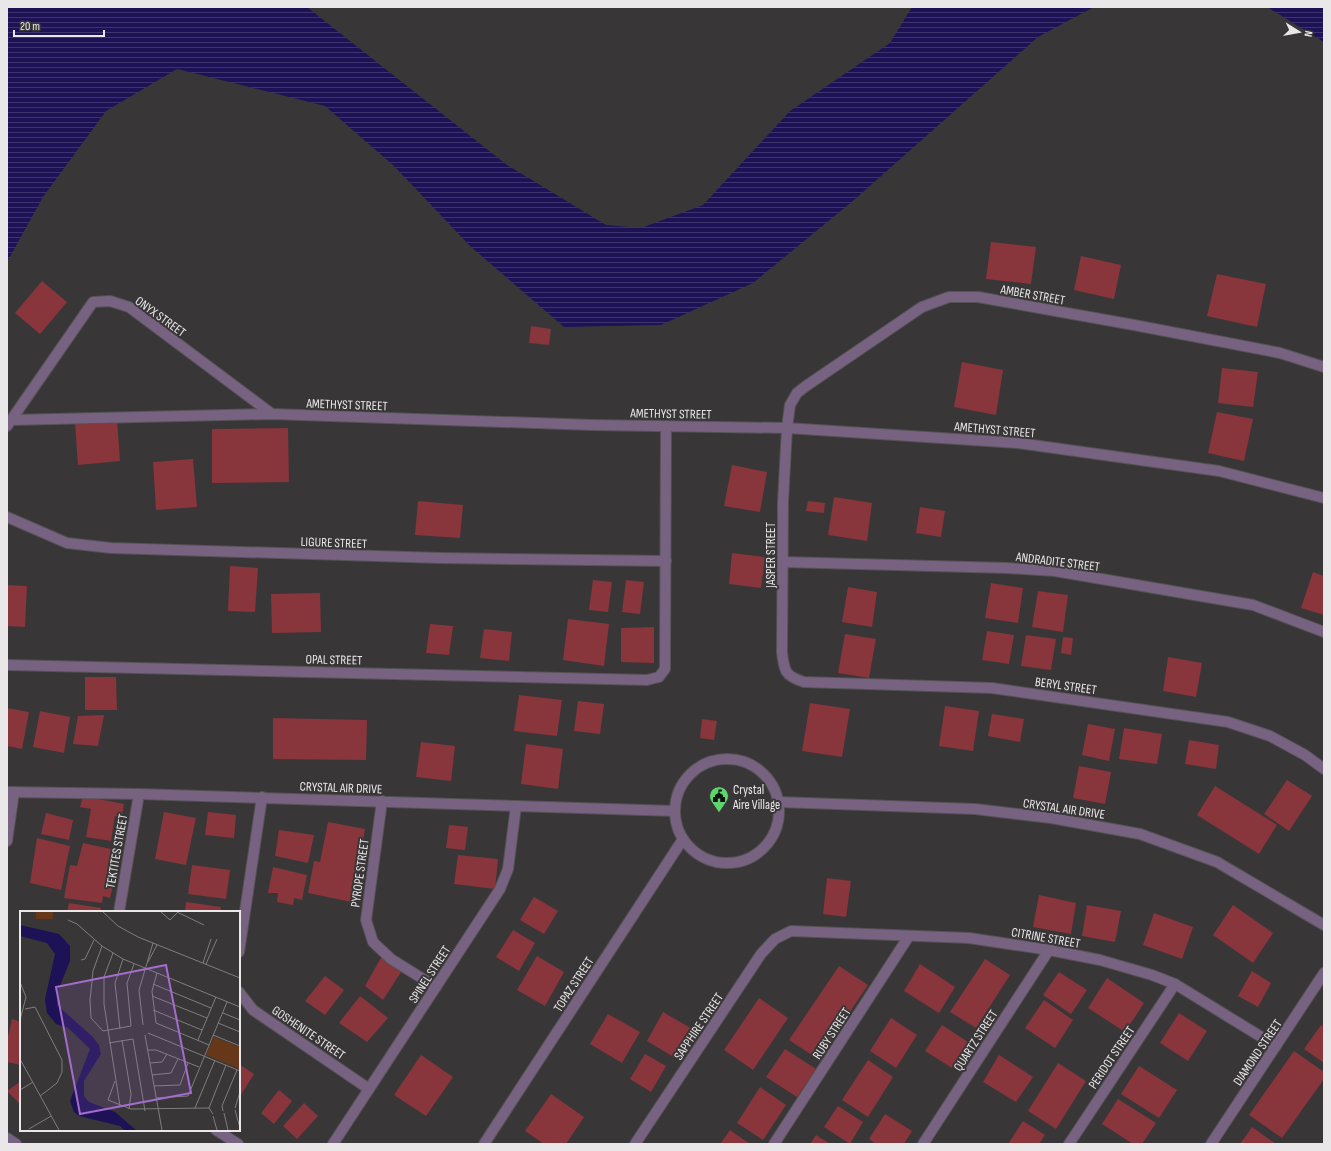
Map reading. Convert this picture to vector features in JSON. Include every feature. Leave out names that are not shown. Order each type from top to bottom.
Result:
[{"type":"street","name":"AMBER STREET","points":[[786,428],[790,405],[797,393],[922,307],[949,297],[978,297],[1134,324],[1280,353],[1324,367]]},
{"type":"street","name":"ONYX STREET","points":[[9,423],[93,302],[110,301],[129,307],[272,414]]},
{"type":"street","name":"AMETHYST STREET","points":[[9,423],[272,414],[666,426],[786,428],[1018,443],[1220,471],[1324,498]]},
{"type":"street","points":[[666,426],[666,561]]},
{"type":"street","name":"JASPER STREET","points":[[786,428],[783,562],[783,658],[784,669],[792,678]]},
{"type":"street","name":"LIGURE STREET","points":[[7,517],[67,544],[111,548],[441,558],[666,561]]},
{"type":"street","name":"OPAL STREET","points":[[7,665],[647,680],[659,676],[665,669],[666,561]]},
{"type":"street","name":"ANDRADITE STREET","points":[[783,562],[1007,568],[1055,571],[1253,605],[1324,632]]},
{"type":"street","name":"BERYL STREET","points":[[792,678],[804,682],[992,688],[1228,722],[1270,736],[1305,755],[1324,769]]},
{"type":"street","points":[[731,759],[747,762],[762,772],[772,785],[778,802],[778,819],[772,836],[761,850],[745,859],[728,863],[711,860],[695,852],[683,839],[677,825],[675,811],[678,794],[686,779],[698,767],[714,760],[731,759]]},
{"type":"street","points":[[7,841],[11,792]]},
{"type":"street","name":"CRYSTAL AIR DRIVE","points":[[11,792],[262,797],[675,811]]},
{"type":"street","name":"TEKTITES STREET","points":[[119,911],[139,794]]},
{"type":"street","points":[[240,945],[262,797]]},
{"type":"street","name":"PYROPE STREET","points":[[382,802],[366,920],[373,942],[391,959],[436,987]]},
{"type":"street","name":"CRYSTAL AIR DRIVE","points":[[778,802],[974,809],[1051,818],[1140,834],[1217,862],[1324,924]]},
{"type":"street","name":"SPINEL STREET","points":[[333,1144],[500,889],[508,869],[516,806]]},
{"type":"street","name":"TOPAZ STREET","points":[[484,1144],[683,839]]},
{"type":"street","name":"CITRINE STREET","points":[[791,932],[969,938],[1049,950],[1100,960],[1152,975],[1175,984],[1276,1046]]},
{"type":"street","name":"SAPPHIRE STREET","points":[[635,1144],[761,954],[774,939],[791,932]]},
{"type":"street","name":"RUBY STREET","points":[[774,1144],[909,936]]},
{"type":"street","name":"QUARTZ STREET","points":[[923,1144],[1049,950]]},
{"type":"street","name":"DIAMOND STREET","points":[[1211,1144],[1324,973]]},
{"type":"street","name":"PERIDOT STREET","points":[[1069,1144],[1175,984]]},
{"type":"street","name":"GOSHENITE STREET","points":[[240,993],[253,1010],[369,1089]]},
{"type":"street","points":[[218,1131],[238,1144]]},
{"type":"street","points":[[7,1138],[16,1144]]},
{"type":"shaded area","points":[[7,7],[307,7],[507,165],[606,225],[641,228],[703,205],[790,111],[890,43],[912,7],[1094,7],[1038,37],[854,200],[753,283],[661,325],[564,327],[470,246],[394,166],[325,106],[177,69],[106,111],[43,197],[7,262]]},
{"type":"shaded area","points":[[1267,7],[1324,7],[1324,42]]},
{"type":"building","points":[[991,242],[1036,247],[1031,284],[986,279]]},
{"type":"building","points":[[1081,256],[1121,265],[1114,299],[1074,290]]},
{"type":"building","points":[[1217,274],[1266,284],[1257,327],[1207,316]]},
{"type":"building","points":[[42,281],[67,302],[40,334],[15,313]]},
{"type":"building","points":[[531,326],[551,329],[549,345],[529,343]]},
{"type":"building","points":[[962,362],[1003,370],[996,415],[954,407]]},
{"type":"building","points":[[1222,368],[1258,372],[1253,407],[1218,403]]},
{"type":"building","points":[[1217,412],[1253,419],[1244,461],[1208,453]]},
{"type":"building","points":[[117,419],[120,461],[78,465],[75,423]]},
{"type":"building","points":[[288,428],[289,482],[212,483],[212,429]]},
{"type":"building","points":[[193,459],[197,507],[156,510],[153,462]]},
{"type":"building","points":[[732,465],[767,472],[760,512],[724,506]]},
{"type":"building","points":[[834,497],[872,503],[867,541],[828,535]]},
{"type":"building","points":[[418,501],[463,505],[460,538],[415,535]]},
{"type":"building","points":[[808,501],[825,503],[824,513],[806,511]]},
{"type":"building","points":[[920,507],[945,511],[941,537],[916,533]]},
{"type":"building","points":[[732,553],[765,557],[761,588],[729,584]]},
{"type":"building","points":[[230,566],[258,568],[255,612],[228,611]]},
{"type":"building","points":[[1313,572],[1324,576],[1324,615],[1301,608]]},
{"type":"building","points":[[593,580],[612,582],[608,612],[589,610]]},
{"type":"building","points":[[626,580],[644,582],[640,614],[622,612]]},
{"type":"building","points":[[991,583],[1023,588],[1018,623],[985,618]]},
{"type":"building","points":[[7,585],[27,586],[25,627],[7,626]]},
{"type":"building","points":[[848,587],[877,592],[872,627],[842,622]]},
{"type":"building","points":[[1038,591],[1068,595],[1063,632],[1032,627]]},
{"type":"building","points":[[320,593],[321,632],[272,633],[271,594]]},
{"type":"building","points":[[568,619],[609,624],[604,666],[563,660]]},
{"type":"building","points":[[430,624],[453,626],[449,655],[426,653]]},
{"type":"building","points":[[654,627],[654,663],[621,662],[621,628]]},
{"type":"building","points":[[484,629],[512,632],[509,661],[480,658]]},
{"type":"building","points":[[987,631],[1014,635],[1009,664],[982,660]]},
{"type":"building","points":[[845,634],[876,639],[869,678],[838,673]]},
{"type":"building","points":[[1026,635],[1056,639],[1051,670],[1021,666]]},
{"type":"building","points":[[1063,637],[1073,638],[1071,655],[1061,653]]},
{"type":"building","points":[[1168,657],[1202,663],[1196,697],[1163,691]]},
{"type":"building","points":[[85,677],[116,677],[117,710],[85,710]]},
{"type":"building","points":[[519,695],[562,700],[557,736],[514,731]]},
{"type":"building","points":[[578,701],[604,704],[600,734],[574,731]]},
{"type":"building","points":[[810,703],[850,709],[842,757],[802,751]]},
{"type":"building","points":[[945,706],[979,711],[973,751],[939,746]]},
{"type":"building","points":[[7,708],[29,712],[22,749],[7,746]]},
{"type":"building","points":[[40,711],[70,717],[64,753],[33,747]]},
{"type":"building","points":[[992,714],[1024,719],[1020,742],[988,736]]},
{"type":"building","points":[[104,715],[98,746],[73,744],[78,716]]},
{"type":"building","points":[[273,718],[367,720],[366,760],[273,759]]},
{"type":"building","points":[[702,719],[717,721],[714,740],[700,738]]},
{"type":"building","points":[[1088,724],[1115,729],[1109,761],[1082,755]]},
{"type":"building","points":[[1124,728],[1162,734],[1157,764],[1119,759]]},
{"type":"building","points":[[1189,740],[1219,745],[1216,769],[1185,764]]},
{"type":"building","points":[[421,742],[455,746],[451,781],[416,777]]},
{"type":"building","points":[[526,744],[563,749],[558,789],[521,784]]},
{"type":"building","points":[[1079,766],[1111,772],[1105,804],[1073,798]]},
{"type":"building","points":[[1287,780],[1312,796],[1289,831],[1264,814]]},
{"type":"building","points":[[1215,786],[1277,825],[1259,854],[1197,815]]},
{"type":"building","points":[[83,796],[124,804],[122,816],[115,816],[111,841],[86,837],[91,809],[80,807]]},
{"type":"building","points":[[164,812],[196,818],[186,865],[155,859]]},
{"type":"building","points":[[208,812],[236,815],[234,838],[205,835]]},
{"type":"building","points":[[46,813],[73,820],[69,840],[41,834]]},
{"type":"building","points":[[328,822],[365,829],[358,872],[363,892],[351,902],[308,893],[314,861],[320,862]]},
{"type":"building","points":[[449,825],[468,827],[465,850],[446,848]]},
{"type":"building","points":[[279,830],[314,835],[308,863],[275,856]]},
{"type":"building","points":[[37,838],[70,846],[61,890],[30,883]]},
{"type":"building","points":[[83,843],[111,849],[108,871],[116,873],[110,898],[103,896],[102,903],[64,898],[70,865],[77,866]]},
{"type":"building","points":[[458,855],[498,859],[495,889],[454,884]]},
{"type":"building","points":[[192,865],[230,870],[226,899],[188,894]]},
{"type":"building","points":[[273,867],[307,875],[302,900],[294,898],[293,905],[277,902],[278,893],[268,893]]},
{"type":"building","points":[[827,878],[851,881],[846,917],[823,914]]},
{"type":"building","points":[[1039,895],[1076,903],[1071,934],[1033,927]]},
{"type":"building","points":[[534,897],[558,911],[544,934],[520,920]]},
{"type":"building","points":[[186,902],[221,907],[220,911],[185,911]]},
{"type":"building","points":[[69,903],[101,908],[100,911],[67,911]]},
{"type":"building","points":[[1087,905],[1121,911],[1115,942],[1082,936]]},
{"type":"building","points":[[1233,905],[1273,933],[1253,963],[1213,935]]},
{"type":"building","points":[[1154,913],[1193,927],[1182,959],[1143,945]]},
{"type":"building","points":[[513,930],[535,943],[519,971],[496,957]]},
{"type":"building","points":[[382,956],[401,972],[383,1000],[365,986]]},
{"type":"building","points":[[537,956],[564,972],[545,1006],[517,990]]},
{"type":"building","points":[[985,959],[1010,975],[976,1028],[950,1012]]},
{"type":"building","points":[[920,964],[955,987],[939,1013],[904,991]]},
{"type":"building","points":[[839,966],[868,985],[818,1059],[789,1040]]},
{"type":"building","points":[[1252,971],[1271,983],[1258,1007],[1238,996]]},
{"type":"building","points":[[1059,972],[1087,990],[1071,1014],[1043,995]]},
{"type":"building","points":[[325,976],[344,990],[325,1015],[305,1001]]},
{"type":"building","points":[[1107,978],[1144,1003],[1125,1032],[1088,1008]]},
{"type":"building","points":[[360,996],[388,1018],[367,1042],[339,1023]]},
{"type":"building","points":[[759,998],[788,1018],[753,1070],[724,1050]]},
{"type":"building","points":[[1044,1000],[1073,1020],[1055,1048],[1025,1028]]},
{"type":"building","points":[[663,1012],[694,1030],[677,1059],[647,1041]]},
{"type":"building","points":[[1179,1013],[1207,1031],[1188,1061],[1160,1043]]},
{"type":"building","points":[[608,1014],[640,1032],[622,1063],[590,1044]]},
{"type":"building","points":[[891,1018],[917,1035],[896,1068],[870,1051]]},
{"type":"building","points":[[12,1019],[20,1022],[20,1065],[7,1062],[7,1041]]},
{"type":"building","points":[[942,1025],[968,1042],[952,1068],[925,1051]]},
{"type":"building","points":[[1321,1025],[1324,1027],[1324,1063],[1304,1049]]},
{"type":"building","points":[[785,1049],[816,1069],[797,1097],[766,1077]]},
{"type":"building","points":[[1294,1051],[1324,1072],[1324,1079],[1282,1138],[1249,1115]]},
{"type":"building","points":[[645,1054],[666,1066],[651,1092],[630,1079]]},
{"type":"building","points":[[421,1055],[453,1077],[426,1116],[394,1095]]},
{"type":"building","points":[[999,1055],[1033,1077],[1016,1102],[983,1082]]},
{"type":"building","points":[[868,1060],[893,1077],[868,1117],[842,1100]]},
{"type":"building","points":[[1058,1063],[1086,1081],[1056,1129],[1028,1111]]},
{"type":"building","points":[[240,1065],[254,1074],[240,1096]]},
{"type":"building","points":[[1139,1066],[1177,1090],[1159,1118],[1121,1094]]},
{"type":"building","points":[[20,1082],[20,1104],[7,1091]]},
{"type":"building","points":[[760,1087],[786,1105],[763,1140],[737,1123]]},
{"type":"building","points":[[279,1090],[292,1101],[274,1124],[261,1113]]},
{"type":"building","points":[[551,1094],[584,1117],[566,1144],[544,1144],[525,1131]]},
{"type":"building","points":[[1118,1099],[1156,1123],[1142,1144],[1133,1144],[1102,1124]]},
{"type":"building","points":[[304,1103],[318,1116],[297,1139],[283,1126]]},
{"type":"building","points":[[838,1106],[863,1122],[850,1144],[824,1127]]},
{"type":"building","points":[[885,1114],[912,1131],[904,1144],[876,1144],[869,1139]]},
{"type":"building","points":[[1023,1121],[1045,1135],[1039,1144],[1008,1144]]},
{"type":"building","points":[[1252,1127],[1276,1144],[1240,1144]]},
{"type":"building","points":[[730,1130],[750,1144],[720,1144]]},
{"type":"building","points":[[816,1135],[830,1144],[810,1144]]},
{"type":"place","name":"Crystal Aire Village","points":[[719,813]]}]
